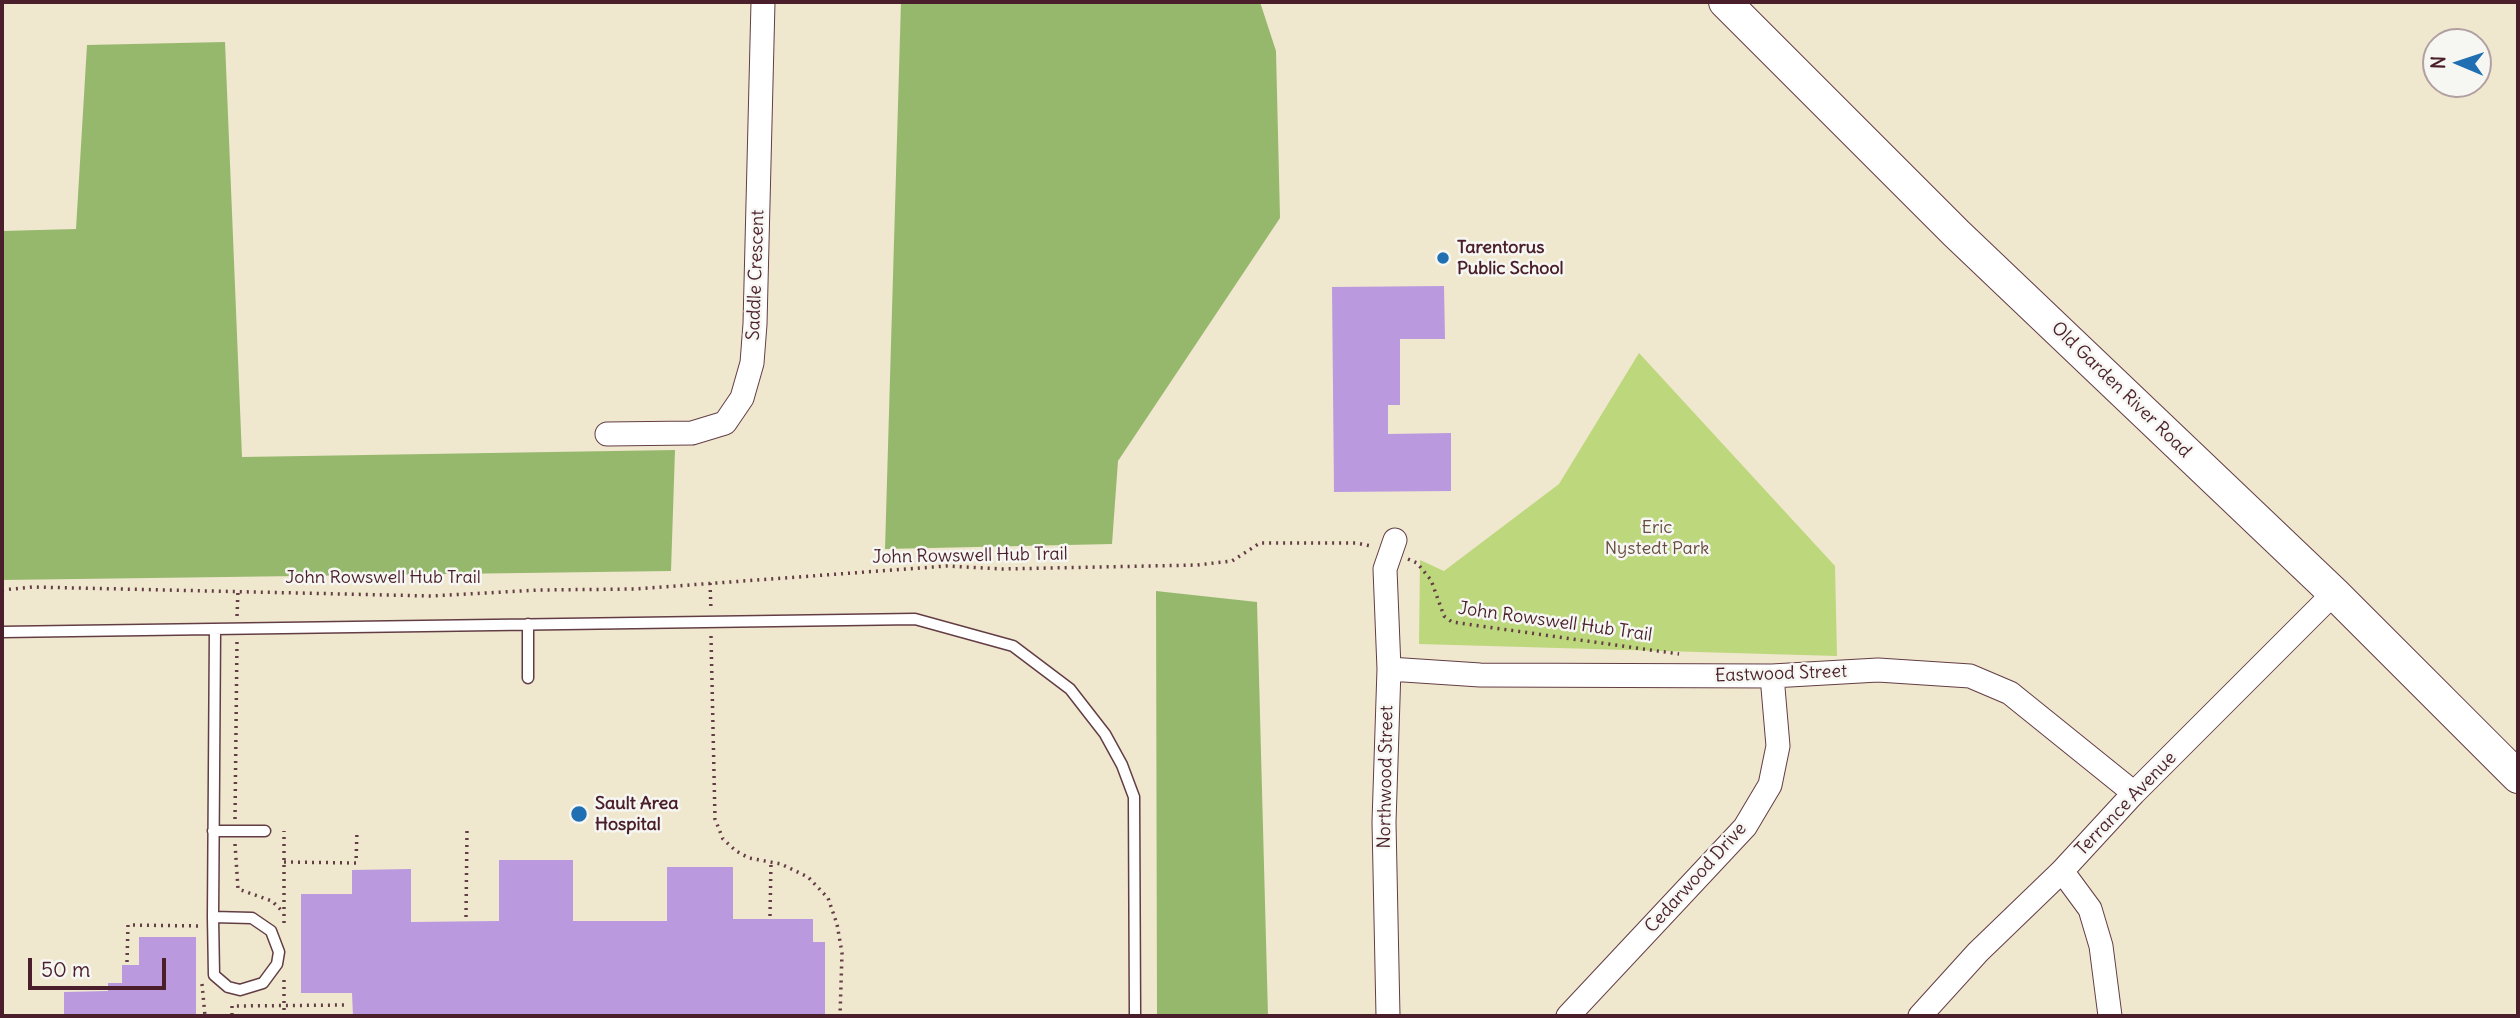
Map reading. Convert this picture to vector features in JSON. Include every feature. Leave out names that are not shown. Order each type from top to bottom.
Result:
[{"type":"main road","name":"Old Garden River Road","points":[[1726,2],[1956,233],[2516,770]]},
{"type":"street","name":"Saddle Crescent","points":[[607,434],[692,433],[724,423],[742,398],[752,363],[755,324],[763,2]]},
{"type":"street","name":"Northwood Street","points":[[1388,1016],[1384,822],[1389,669],[1385,569],[1393,546]]},
{"type":"street","name":"Terrance Avenue","points":[[1920,1016],[1978,952],[2062,871],[2134,793],[2334,593]]},
{"type":"street","name":"Eastwood Street","points":[[1389,669],[1480,676],[1772,676],[1878,670],[1970,676],[2010,693],[2134,793]]},
{"type":"street","name":"Cedarwood Drive","points":[[1569,1016],[1745,827],[1770,785],[1779,746],[1772,676]]},
{"type":"street","points":[[2062,871],[2090,909],[2101,946],[2110,1016]]},
{"type":"lane","points":[[2,632],[915,619],[1013,646],[1070,689],[1105,734],[1122,765],[1134,797],[1135,1016]]},
{"type":"lane","points":[[528,624],[528,678]]},
{"type":"lane","points":[[213,921],[252,918],[263,923],[276,941],[279,952],[272,974],[252,988],[240,990],[221,983],[213,966],[213,921],[213,831],[215,629]]},
{"type":"lane","points":[[213,831],[265,831]]},
{"type":"path","name":"John Rowswell Hub Trail","points":[[2,590],[33,587],[431,596],[539,590],[635,589],[947,566],[1002,569],[1197,565],[1232,561],[1260,543],[1356,543],[1393,546],[1417,563],[1431,580],[1444,616],[1452,622],[1684,655]]},
{"type":"path","points":[[710,583],[715,818],[723,839],[736,851],[749,859],[771,862],[808,877],[828,898],[837,924],[842,953],[841,1016]]},
{"type":"path","points":[[237,590],[236,884],[239,889],[272,901],[284,913]]},
{"type":"path","points":[[284,862],[356,863],[357,831]]},
{"type":"path","points":[[466,917],[467,831]]},
{"type":"path","points":[[770,916],[771,862]]},
{"type":"path","points":[[127,962],[128,925],[213,921]]},
{"type":"path","points":[[225,1016],[232,1015],[232,1006],[348,1005]]},
{"type":"green space","points":[[901,2],[1260,2],[1276,51],[1280,218],[1118,461],[1112,544],[885,549]]},
{"type":"green space","points":[[225,42],[242,457],[675,450],[671,571],[2,580],[2,231],[76,229],[87,45]]},
{"type":"green space","name":"Eric Nystedt Park","points":[[1639,353],[1835,566],[1837,656],[1419,644],[1420,560],[1444,571],[1559,484]]},
{"type":"green space","points":[[1156,591],[1257,602],[1268,1016],[1157,1016]]},
{"type":"building","points":[[1444,286],[1445,339],[1400,339],[1400,405],[1388,405],[1388,434],[1451,433],[1451,491],[1334,492],[1332,287]]},
{"type":"building","points":[[499,860],[573,860],[573,921],[667,921],[667,867],[733,867],[733,919],[813,919],[813,942],[825,942],[825,1016],[353,1016],[352,993],[301,993],[301,894],[352,894],[352,870],[411,869],[411,922],[499,921]]},
{"type":"building","points":[[139,937],[196,937],[196,1016],[64,1016],[64,992],[108,991],[108,983],[122,983],[122,965],[139,965]]},
{"type":"place","name":"Tarentorus Public School","points":[[1443,258]]},
{"type":"place","name":"Sault Area Hospital","points":[[579,814]]}]
